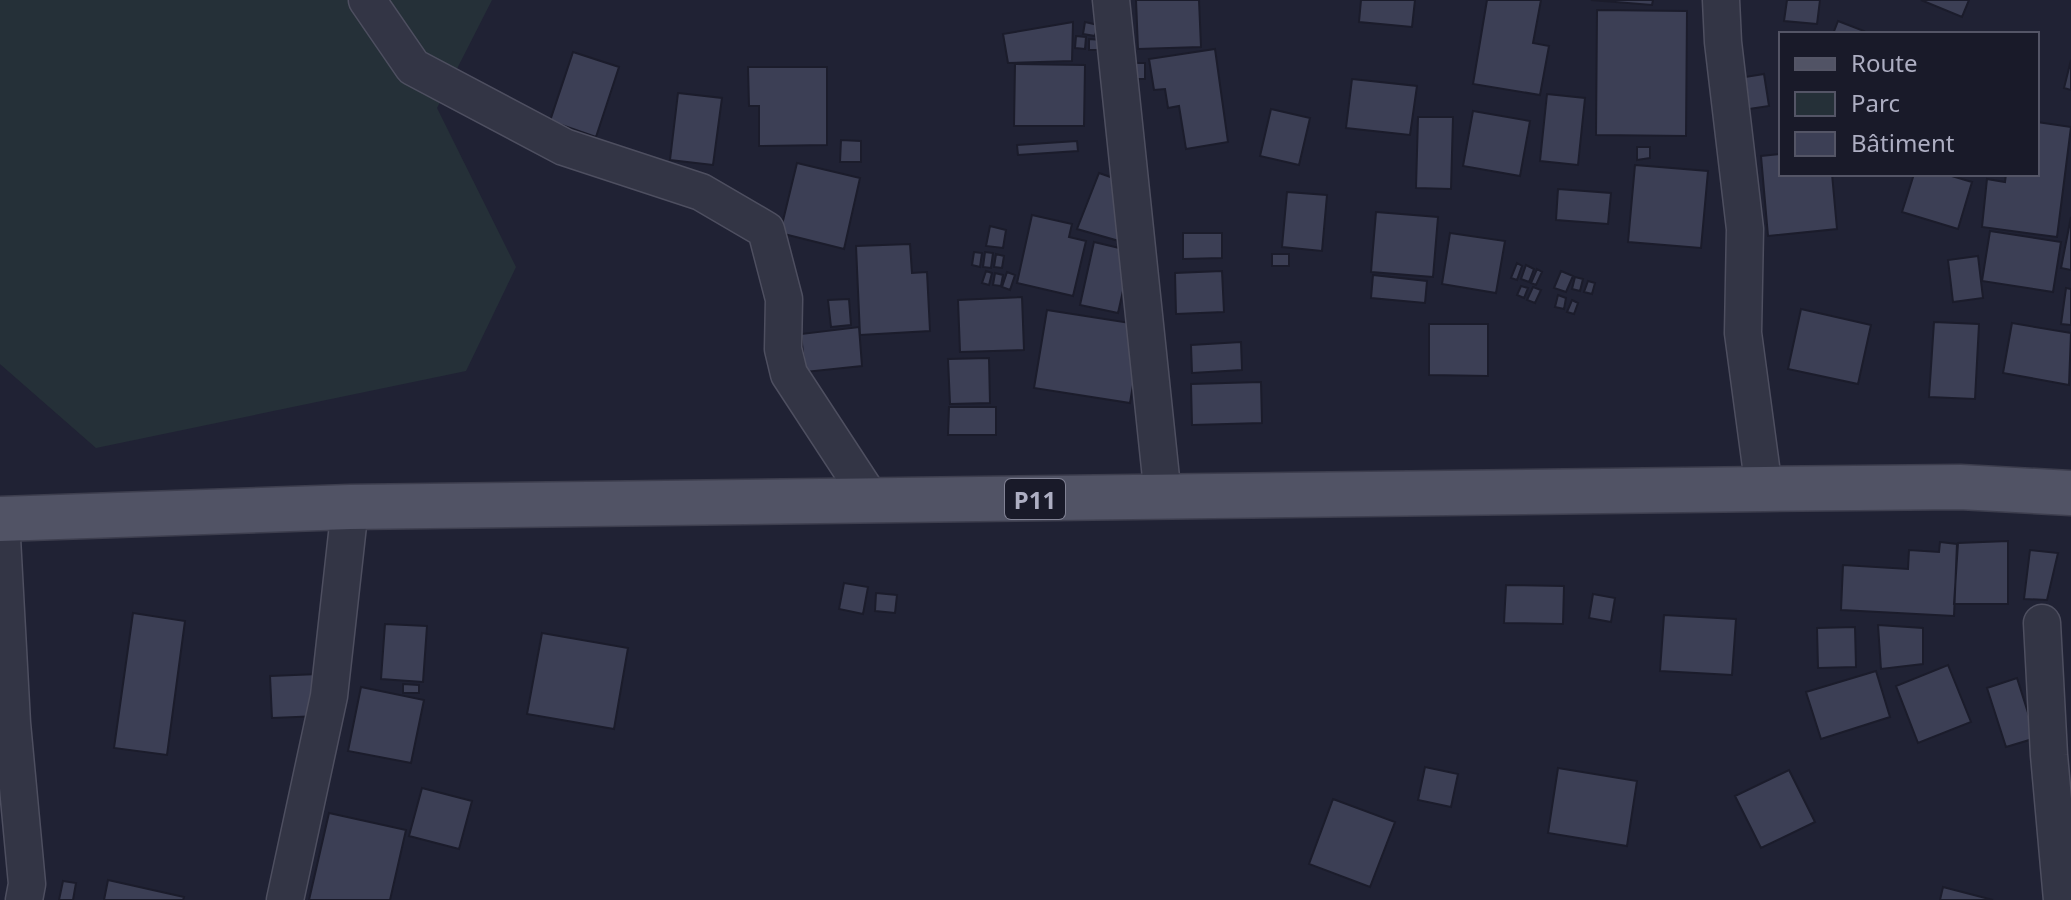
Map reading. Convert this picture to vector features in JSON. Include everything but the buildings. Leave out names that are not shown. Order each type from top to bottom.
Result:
[{"type":"main road","name":"P11","points":[[0,519],[350,507],[1764,489],[1960,487],[2071,493]]},
{"type":"street","points":[[367,0],[413,67],[564,147],[701,192],[766,230],[784,299],[783,349],[789,374],[872,501]]},
{"type":"street","points":[[1111,0],[1163,497]]},
{"type":"street","points":[[1721,0],[1745,229],[1743,333],[1764,489]]},
{"type":"street","points":[[285,900],[329,696],[350,507]]},
{"type":"street","points":[[0,519],[12,723],[27,884],[24,900]]},
{"type":"street","points":[[2042,623],[2049,755],[2062,900]]},
{"type":"green space","points":[[0,0],[492,0],[437,108],[516,267],[466,371],[96,448],[0,364]]}]
